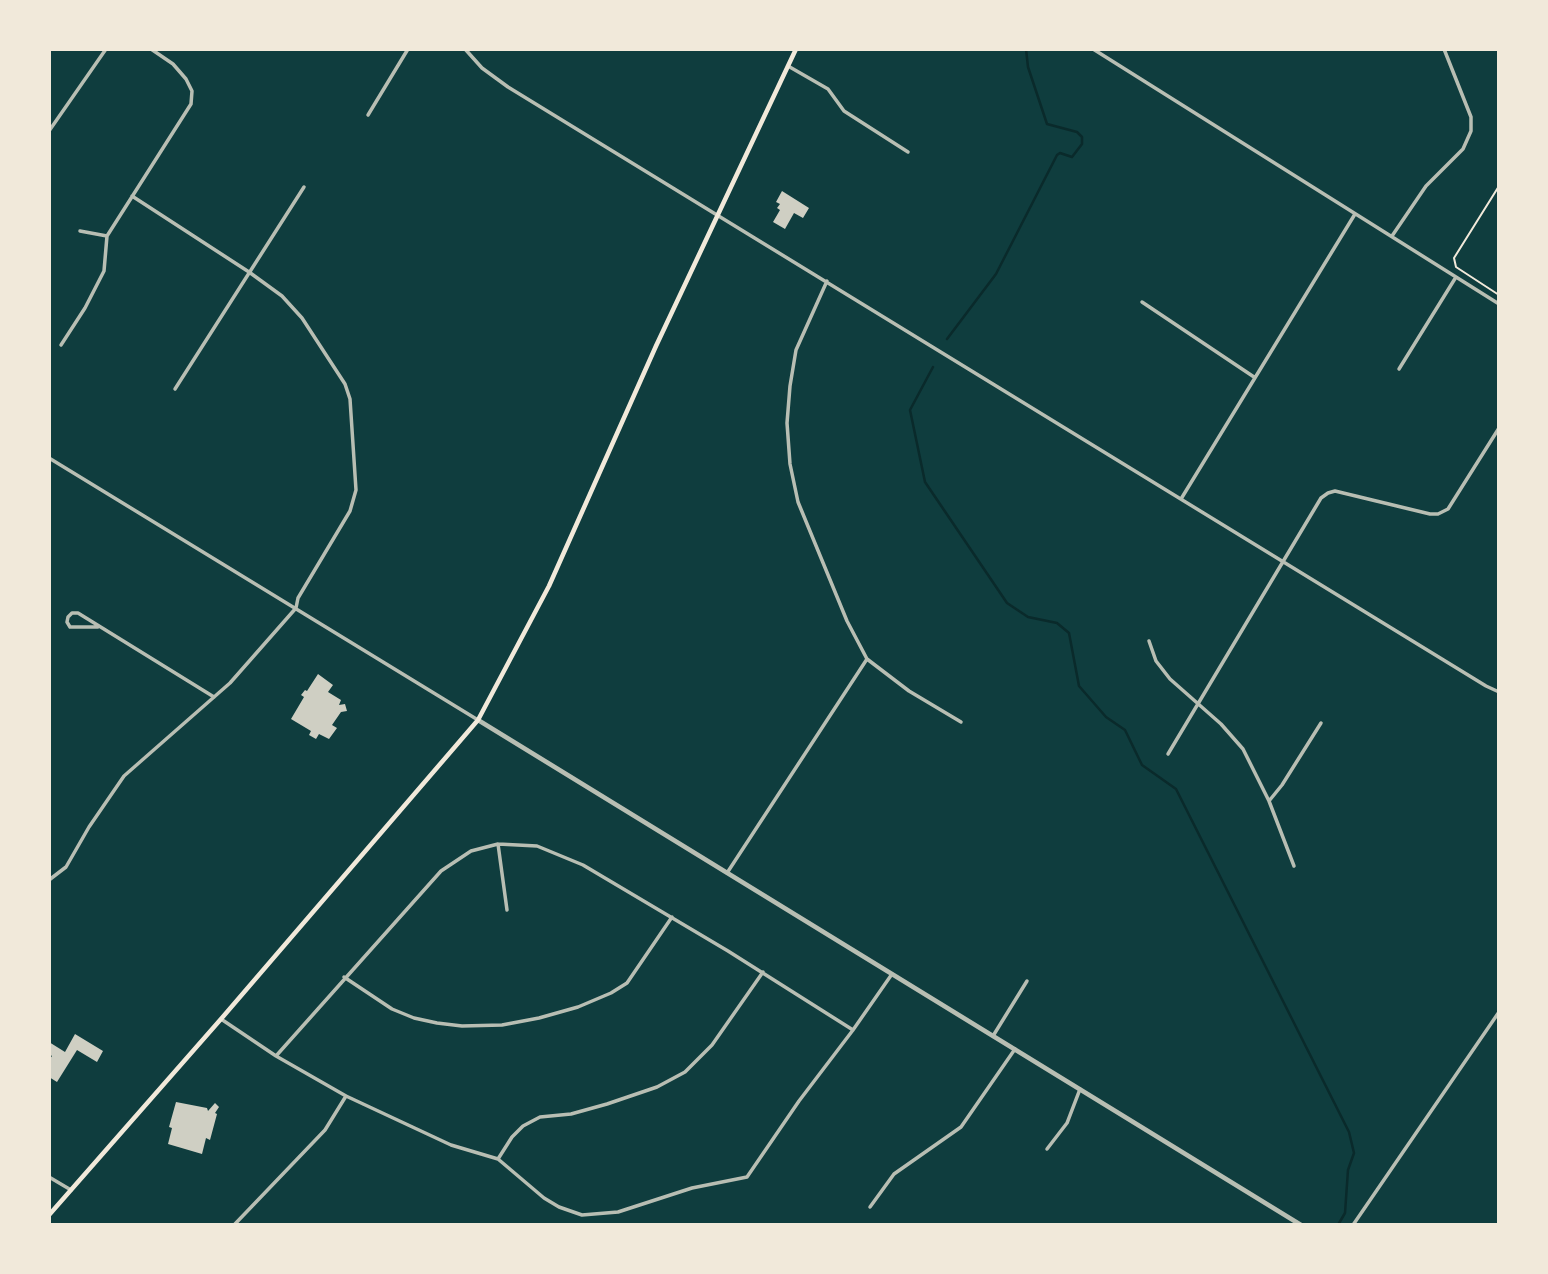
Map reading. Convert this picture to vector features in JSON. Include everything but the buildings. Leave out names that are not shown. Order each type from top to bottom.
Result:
[{"type":"main road","points":[[49,1215],[478,720],[549,586],[717,214],[796,49]]},
{"type":"street","points":[[49,131],[106,49]]},
{"type":"street","points":[[61,345],[85,308],[104,271],[107,236],[191,104],[192,91],[186,79],[173,64],[150,49]]},
{"type":"street","points":[[368,115],[408,49]]},
{"type":"street","points":[[466,49],[482,68],[508,87],[1499,692]]},
{"type":"street","points":[[1093,49],[1499,304]]},
{"type":"street","points":[[1392,236],[1426,186],[1463,149],[1471,131],[1471,117],[1444,49]]},
{"type":"street","points":[[788,66],[828,89],[844,111],[908,152]]},
{"type":"street","points":[[175,390],[304,187]]},
{"type":"street","points":[[49,880],[66,867],[89,827],[124,776],[247,667],[296,608],[298,598],[354,502],[356,490],[350,399],[345,384],[302,318],[282,296],[249,272],[132,196]]},
{"type":"street","points":[[1181,499],[1355,214]]},
{"type":"street","points":[[80,231],[107,236]]},
{"type":"street","points":[[1399,369],[1456,277]]},
{"type":"street","points":[[827,281],[796,349],[790,386],[790,464],[798,502],[847,621],[867,659],[909,691],[961,722]]},
{"type":"street","points":[[1142,302],[1254,377]]},
{"type":"street","points":[[1168,754],[1321,498],[1328,492],[1335,491],[1430,514],[1438,513],[1448,509],[1499,428]]},
{"type":"street","points":[[49,458],[1301,1225]]},
{"type":"street","points":[[98,627],[71,627],[67,622],[68,617],[72,613],[78,613],[215,698]]},
{"type":"street","points":[[1149,642],[1157,661],[1170,679],[1221,724],[1243,749],[1269,801],[1294,866]]},
{"type":"street","points":[[727,873],[867,659]]},
{"type":"street","points":[[1269,801],[1321,723]]},
{"type":"street","points":[[276,1056],[441,871],[471,851],[498,844],[537,846],[583,865],[763,972],[853,1030]]},
{"type":"street","points":[[498,844],[507,910]]},
{"type":"street","points":[[344,977],[392,1009],[414,1018],[462,1026],[502,1025],[578,1007],[628,983],[672,917]]},
{"type":"street","points":[[498,1159],[523,1126],[540,1117],[571,1114],[607,1104],[657,1087],[685,1072],[712,1045],[763,972]]},
{"type":"street","points":[[221,1018],[276,1056],[346,1097],[451,1145],[498,1159],[544,1198],[559,1207],[582,1214],[618,1212],[692,1188],[747,1177],[891,974]]},
{"type":"street","points":[[993,1036],[1027,981]]},
{"type":"street","points":[[1353,1225],[1499,1012]]},
{"type":"street","points":[[870,1207],[894,1174],[961,1127],[1015,1049]]},
{"type":"street","points":[[1047,1149],[1067,1124],[1080,1089]]},
{"type":"street","points":[[234,1225],[325,1130],[346,1097]]},
{"type":"street","points":[[49,1177],[71,1190]]},
{"type":"path","points":[[1499,186],[1454,258],[1456,267],[1499,295]]},
{"type":"waterway","points":[[947,339],[996,274],[1057,155],[1060,153],[1072,157],[1082,144],[1082,137],[1077,132],[1047,124],[1028,67],[1026,49]]},
{"type":"waterway","points":[[933,367],[910,410],[925,482],[1007,603],[1028,617],[1057,623],[1069,633],[1079,686],[1106,717],[1125,730],[1142,765],[1176,789],[1349,1132],[1354,1153],[1348,1170],[1345,1213],[1338,1225]]}]
